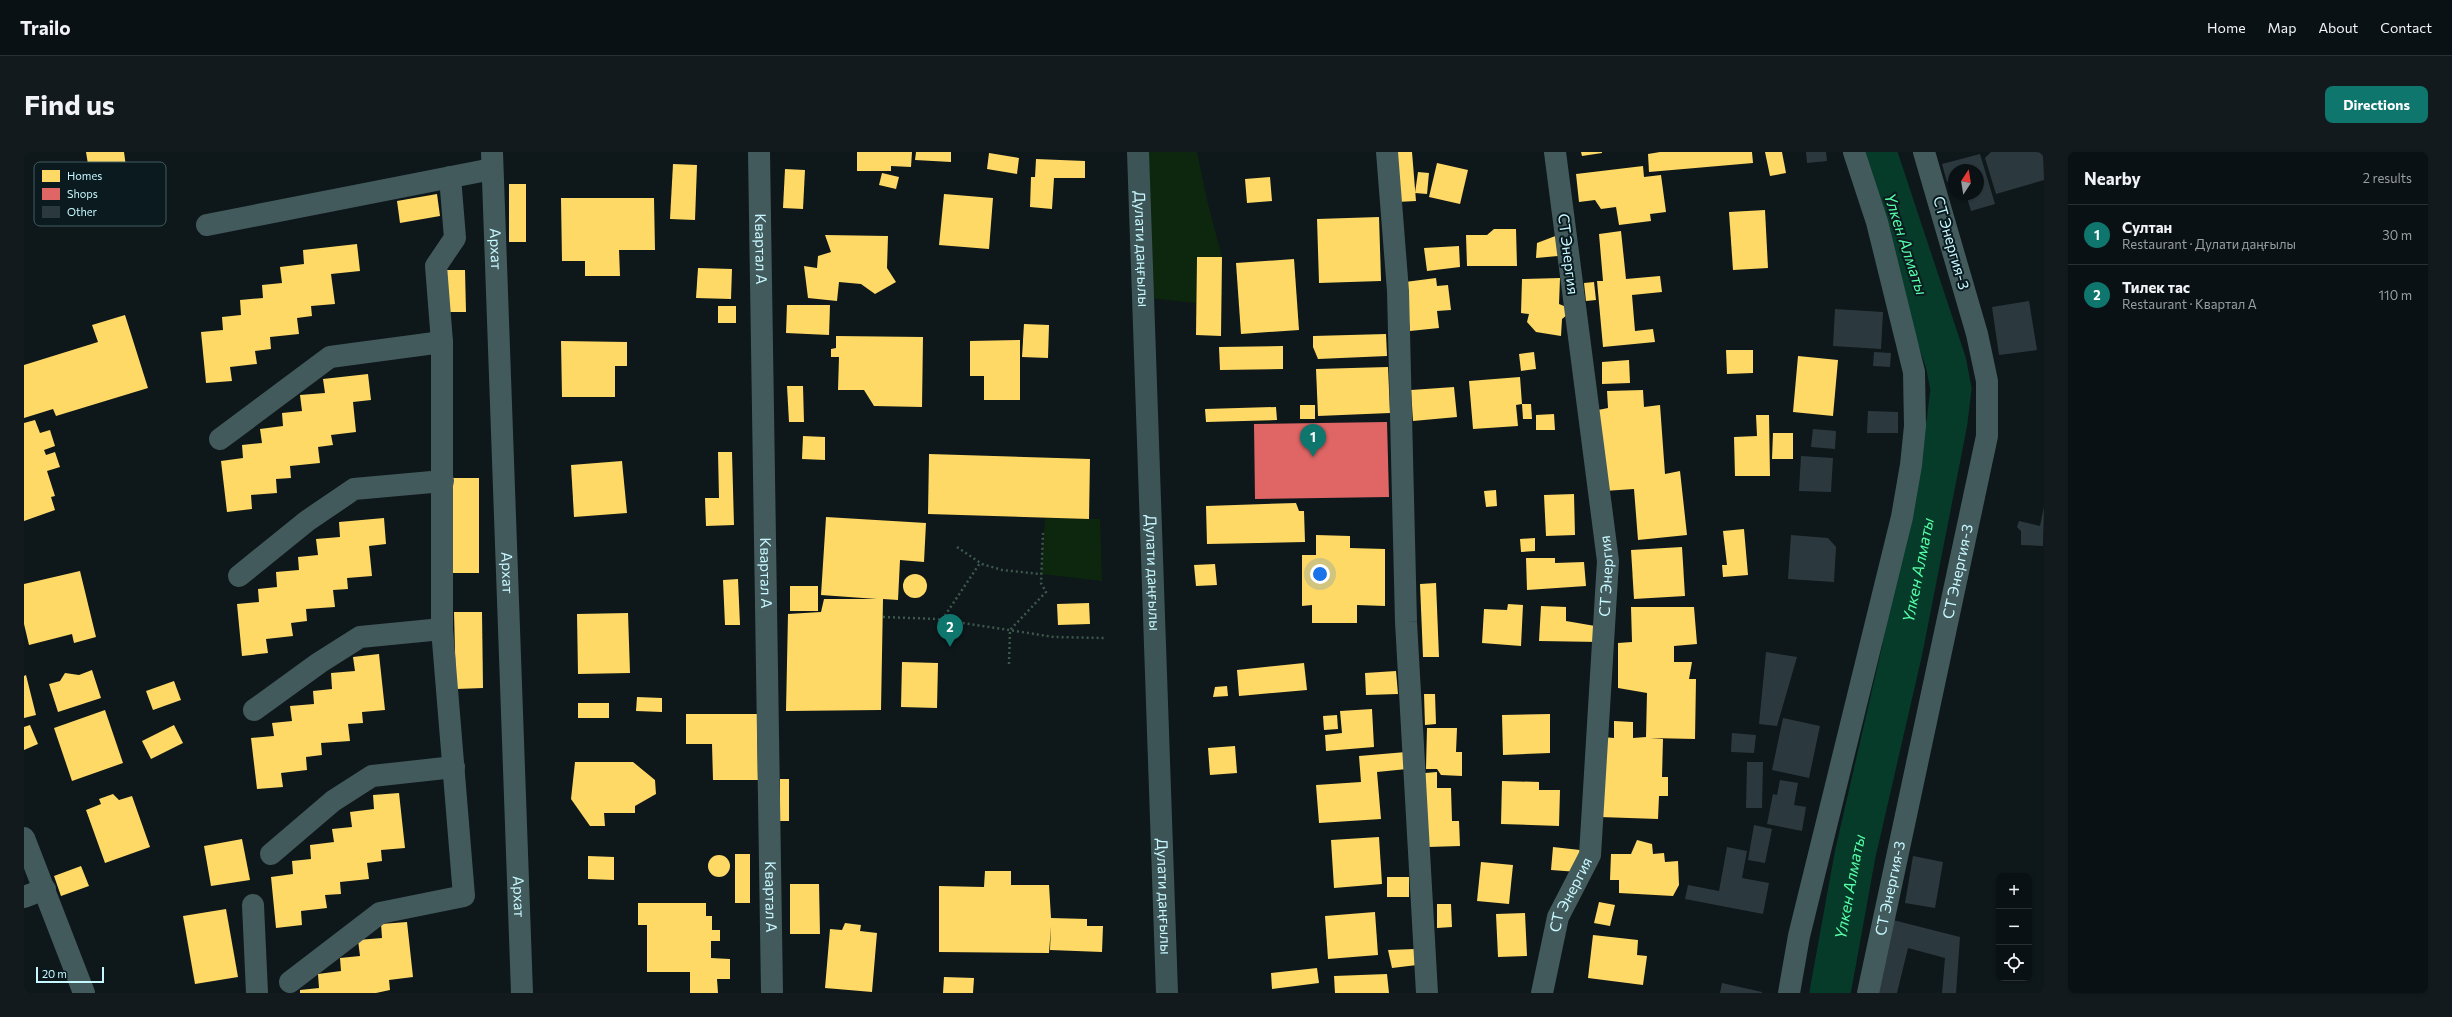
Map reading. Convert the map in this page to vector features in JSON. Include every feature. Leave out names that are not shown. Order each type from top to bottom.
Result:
[{"type":"main road","name":"Дулати даңғылы","points":[[1138,152],[1167,993]]},
{"type":"street","name":"Квартал А","points":[[759,152],[772,993]]},
{"type":"street","points":[[1387,152],[1398,291],[1406,622],[1427,993]]},
{"type":"street","name":"СТ Энергия","points":[[1542,993],[1558,917],[1590,855],[1608,561],[1555,152]]},
{"type":"street","points":[[1789,993],[1799,936],[1902,517],[1912,465],[1914,434],[1914,372],[1877,222],[1854,152]]},
{"type":"street","name":"СТ Энергия-3","points":[[1868,993],[1987,436],[1987,381],[1977,334],[1924,152]]},
{"type":"street","points":[[207,225],[450,177],[492,161]]},
{"type":"street","name":"Архат","points":[[492,161],[522,993]]},
{"type":"street","points":[[290,982],[380,913],[464,896],[442,629],[442,342],[436,266],[455,238],[450,177]]},
{"type":"street","points":[[220,439],[330,357],[442,342]]},
{"type":"street","points":[[239,576],[307,521],[354,489],[443,481]]},
{"type":"street","points":[[254,710],[319,663],[360,637],[442,629]]},
{"type":"street","points":[[271,854],[333,801],[372,776],[454,767]]},
{"type":"street","points":[[24,838],[84,993]]},
{"type":"street","points":[[24,897],[45,890]]},
{"type":"street","points":[[253,905],[257,993]]},
{"type":"path","points":[[1009,664],[1010,630],[1046,592],[1041,583],[1043,533]]},
{"type":"path","points":[[957,547],[980,563],[1002,570],[1041,574]]},
{"type":"path","points":[[942,620],[980,563]]},
{"type":"path","points":[[883,617],[942,620],[1054,637],[1104,638]]},
{"type":"green space","points":[[1147,152],[1197,152],[1208,204],[1222,257],[1197,257],[1196,303],[1149,298]]},
{"type":"green space","points":[[1045,518],[1100,519],[1102,581],[1041,574]]},
{"type":"building: Homes","points":[[86,152],[124,152],[125,162],[88,162]]},
{"type":"building: Homes","points":[[857,152],[912,152],[911,167],[891,166],[891,171],[857,171]]},
{"type":"building: Homes","points":[[916,152],[951,152],[951,162],[915,160]]},
{"type":"building: Homes","points":[[1394,152],[1412,152],[1416,201],[1397,202]]},
{"type":"building: Homes","points":[[1581,152],[1602,152],[1602,153],[1582,156]]},
{"type":"building: Homes","points":[[1660,152],[1752,152],[1753,163],[1649,172],[1648,154]]},
{"type":"building: Homes","points":[[1765,152],[1782,152],[1786,173],[1770,176]]},
{"type":"building: Homes","points":[[989,153],[1019,158],[1017,174],[987,169]]},
{"type":"building: Homes","points":[[1036,159],[1085,161],[1085,178],[1054,178],[1052,209],[1030,207],[1031,177],[1035,177]]},
{"type":"building: Homes","points":[[1437,163],[1468,170],[1460,204],[1429,197]]},
{"type":"building: Homes","points":[[673,164],[697,165],[695,220],[670,219]]},
{"type":"building: Homes","points":[[1643,166],[1644,177],[1661,175],[1666,212],[1650,214],[1651,221],[1619,225],[1616,207],[1601,209],[1595,200],[1579,202],[1576,174]]},
{"type":"building: Homes","points":[[785,169],[805,170],[803,209],[783,208]]},
{"type":"building: Homes","points":[[1418,172],[1429,173],[1427,194],[1415,193]]},
{"type":"building: Homes","points":[[882,173],[899,177],[896,189],[879,185]]},
{"type":"building: Homes","points":[[1270,177],[1272,201],[1247,203],[1245,179]]},
{"type":"building: Homes","points":[[509,184],[526,184],[526,242],[509,242]]},
{"type":"building: Homes","points":[[437,194],[440,216],[400,223],[397,201]]},
{"type":"building: Homes","points":[[944,194],[993,198],[989,249],[939,245]]},
{"type":"building: Homes","points":[[561,198],[654,198],[655,250],[619,250],[620,276],[585,276],[585,261],[562,261]]},
{"type":"building: Homes","points":[[1765,210],[1768,268],[1733,270],[1729,212]]},
{"type":"building: Homes","points":[[1379,217],[1381,281],[1319,283],[1317,219]]},
{"type":"building: Homes","points":[[1494,229],[1516,229],[1517,266],[1467,266],[1466,235],[1487,235]]},
{"type":"building: Homes","points":[[1621,231],[1626,279],[1660,276],[1662,292],[1632,295],[1635,331],[1653,329],[1655,342],[1603,347],[1597,281],[1603,281],[1599,234]]},
{"type":"building: Homes","points":[[825,235],[888,236],[887,268],[896,282],[875,294],[861,284],[839,282],[837,301],[808,298],[804,266],[817,268],[818,256],[831,252]]},
{"type":"building: Homes","points":[[1558,235],[1558,256],[1536,258],[1537,243]]},
{"type":"building: Homes","points":[[357,244],[360,271],[331,274],[335,304],[311,306],[312,316],[297,318],[299,334],[270,337],[271,349],[255,351],[257,364],[230,367],[232,381],[206,383],[201,332],[223,330],[222,317],[241,315],[240,300],[263,298],[262,285],[282,283],[280,267],[304,264],[303,250]]},
{"type":"building: Homes","points":[[1459,246],[1460,267],[1427,271],[1424,248]]},
{"type":"building: Homes","points":[[1197,257],[1222,257],[1221,336],[1196,335]]},
{"type":"building: Homes","points":[[1294,259],[1299,330],[1241,334],[1236,263]]},
{"type":"building: Homes","points":[[698,268],[732,269],[731,299],[696,298]]},
{"type":"building: Homes","points":[[447,270],[465,270],[466,312],[447,312]]},
{"type":"building: Homes","points":[[1436,278],[1437,286],[1448,285],[1451,310],[1437,311],[1439,328],[1410,331],[1405,282]]},
{"type":"building: Homes","points":[[1560,278],[1559,304],[1569,308],[1567,315],[1562,319],[1561,336],[1536,332],[1527,322],[1529,314],[1521,313],[1522,279]]},
{"type":"building: Homes","points":[[1594,282],[1596,300],[1586,301],[1584,283]]},
{"type":"building: Homes","points":[[787,305],[830,305],[829,335],[786,333]]},
{"type":"building: Homes","points":[[718,306],[736,306],[736,323],[718,323]]},
{"type":"building: Homes","points":[[125,315],[148,388],[56,416],[53,409],[24,418],[24,365],[98,342],[92,325]]},
{"type":"building: Homes","points":[[1024,324],[1049,325],[1048,358],[1022,357]]},
{"type":"building: Homes","points":[[1386,334],[1387,356],[1318,359],[1313,347],[1313,336]]},
{"type":"building: Homes","points":[[836,336],[923,337],[922,407],[874,406],[864,390],[838,390],[839,357],[831,357],[831,349],[836,348]]},
{"type":"building: Homes","points":[[1020,340],[1020,400],[984,400],[984,376],[970,376],[970,341]]},
{"type":"building: Homes","points":[[561,341],[627,342],[627,366],[615,366],[615,397],[562,397]]},
{"type":"building: Homes","points":[[1283,346],[1283,369],[1220,370],[1219,347]]},
{"type":"building: Homes","points":[[1726,350],[1753,350],[1753,373],[1727,374]]},
{"type":"building: Homes","points":[[1534,352],[1536,369],[1521,371],[1519,354]]},
{"type":"building: Homes","points":[[1798,356],[1838,360],[1833,416],[1793,412]]},
{"type":"building: Homes","points":[[1629,360],[1630,383],[1602,384],[1602,362]]},
{"type":"building: Homes","points":[[1388,367],[1390,413],[1318,416],[1316,369]]},
{"type":"building: Homes","points":[[368,374],[371,400],[353,402],[356,432],[331,435],[333,445],[318,447],[320,463],[290,466],[291,478],[276,479],[277,493],[251,495],[252,509],[227,512],[221,461],[243,458],[242,445],[262,443],[260,429],[283,426],[282,413],[302,411],[300,395],[325,393],[323,379]]},
{"type":"building: Homes","points":[[1520,377],[1522,404],[1516,405],[1518,426],[1473,429],[1469,381]]},
{"type":"building: Homes","points":[[787,386],[803,386],[804,422],[789,422]]},
{"type":"building: Homes","points":[[1454,387],[1457,417],[1413,421],[1411,390]]},
{"type":"building: Homes","points":[[1643,390],[1644,407],[1660,405],[1665,474],[1680,471],[1687,535],[1638,540],[1634,489],[1604,491],[1598,410],[1608,408],[1607,391]]},
{"type":"building: Homes","points":[[1522,404],[1531,404],[1532,419],[1523,419]]},
{"type":"building: Homes","points":[[1300,405],[1315,405],[1315,419],[1300,419]]},
{"type":"building: Homes","points":[[1276,407],[1277,420],[1206,422],[1205,409]]},
{"type":"building: Homes","points":[[1554,414],[1555,430],[1536,430],[1536,415]]},
{"type":"building: Homes","points":[[1756,415],[1769,415],[1770,476],[1735,476],[1734,437],[1757,436]]},
{"type":"building: Homes","points":[[35,420],[40,433],[50,430],[55,446],[44,450],[46,455],[55,452],[60,467],[47,471],[55,496],[51,497],[55,510],[24,521],[24,423]]},
{"type":"building: Homes","points":[[1773,433],[1793,433],[1793,459],[1772,459]]},
{"type":"building: Homes","points":[[803,436],[825,437],[825,460],[802,459]]},
{"type":"building: Homes","points":[[718,452],[732,452],[734,525],[706,526],[705,498],[719,498]]},
{"type":"building: Homes","points":[[929,454],[1090,459],[1089,519],[928,514]]},
{"type":"building: Homes","points":[[622,461],[627,513],[574,517],[571,465]]},
{"type":"building: Homes","points":[[452,478],[479,478],[479,573],[452,573]]},
{"type":"building: Homes","points":[[1496,490],[1497,506],[1486,507],[1484,491]]},
{"type":"building: Homes","points":[[1574,494],[1575,535],[1546,536],[1544,495]]},
{"type":"building: Homes","points":[[1296,503],[1299,511],[1304,511],[1305,542],[1207,544],[1206,506]]},
{"type":"building: Homes","points":[[826,517],[926,523],[924,562],[900,560],[898,600],[883,599],[881,710],[786,711],[788,614],[821,612],[824,599],[877,599],[821,595]]},
{"type":"building: Homes","points":[[384,518],[386,544],[369,546],[372,576],[347,578],[348,589],[333,590],[335,607],[306,609],[307,621],[291,623],[293,636],[266,639],[268,653],[242,656],[237,604],[259,602],[258,589],[277,587],[276,572],[299,570],[298,557],[318,555],[316,539],[340,537],[339,522]]},
{"type":"building: Homes","points":[[1744,529],[1748,575],[1723,577],[1722,565],[1727,565],[1723,531]]},
{"type":"building: Homes","points":[[1316,535],[1350,536],[1350,548],[1385,549],[1385,606],[1357,605],[1357,623],[1312,623],[1312,605],[1302,606],[1302,555],[1316,555]]},
{"type":"building: Homes","points":[[1535,538],[1535,551],[1521,552],[1520,539]]},
{"type":"building: Homes","points":[[1682,547],[1685,596],[1634,599],[1631,550]]},
{"type":"building: Homes","points":[[1526,558],[1555,558],[1555,563],[1584,562],[1586,586],[1527,590]]},
{"type":"building: Homes","points":[[1215,564],[1217,585],[1196,586],[1194,565]]},
{"type":"building: Homes","points":[[80,571],[96,637],[74,643],[72,634],[29,645],[24,624],[24,584]]},
{"type":"building: Homes","points":[[915,574],[920,575],[926,581],[926,591],[920,597],[915,598],[910,597],[904,591],[903,586],[904,581],[910,575]]},
{"type":"building: Homes","points":[[738,579],[740,625],[725,625],[723,580]]},
{"type":"building: Homes","points":[[1436,583],[1439,657],[1423,657],[1420,584]]},
{"type":"building: Homes","points":[[790,586],[818,586],[818,611],[790,611]]},
{"type":"building: Homes","points":[[1089,603],[1090,624],[1058,625],[1057,604]]},
{"type":"building: Homes","points":[[1508,604],[1523,605],[1521,646],[1482,643],[1484,609],[1507,610]]},
{"type":"building: Homes","points":[[1541,606],[1566,607],[1566,621],[1601,627],[1600,642],[1539,641]]},
{"type":"building: Homes","points":[[1631,607],[1694,607],[1697,644],[1674,646],[1674,662],[1692,662],[1689,679],[1696,679],[1695,739],[1650,738],[1663,739],[1662,777],[1668,777],[1668,796],[1659,796],[1658,819],[1600,817],[1602,737],[1614,738],[1614,721],[1633,722],[1633,738],[1646,737],[1647,693],[1618,688],[1618,643],[1632,642]]},
{"type":"building: Homes","points":[[454,612],[482,612],[483,688],[456,689]]},
{"type":"building: Homes","points":[[628,613],[630,673],[578,674],[577,614]]},
{"type":"building: Homes","points":[[379,654],[385,710],[362,712],[363,723],[348,724],[350,741],[321,743],[322,755],[306,757],[307,770],[281,773],[283,787],[257,789],[251,738],[274,736],[272,723],[292,721],[290,706],[314,704],[313,691],[332,689],[331,673],[355,671],[353,657]]},
{"type":"building: Homes","points":[[902,662],[938,663],[937,708],[901,707]]},
{"type":"building: Homes","points":[[1304,663],[1307,690],[1239,696],[1237,670]]},
{"type":"building: Homes","points":[[92,670],[101,698],[58,712],[49,684],[60,681],[65,673],[79,675]]},
{"type":"building: Homes","points":[[1396,671],[1398,694],[1366,695],[1365,673]]},
{"type":"building: Homes","points":[[26,675],[36,715],[24,718],[24,676]]},
{"type":"building: Homes","points":[[174,681],[181,700],[153,710],[146,691]]},
{"type":"building: Homes","points":[[1227,686],[1228,696],[1213,697],[1215,687]]},
{"type":"building: Homes","points":[[1424,694],[1435,694],[1436,724],[1425,725]]},
{"type":"building: Homes","points":[[637,697],[662,698],[662,712],[636,711]]},
{"type":"building: Homes","points":[[578,703],[609,703],[609,718],[578,718]]},
{"type":"building: Homes","points":[[1372,709],[1374,747],[1326,751],[1325,735],[1342,733],[1340,711]]},
{"type":"building: Homes","points":[[105,710],[123,763],[72,781],[54,728]]},
{"type":"building: Homes","points":[[686,714],[757,714],[758,780],[713,780],[712,744],[686,744]]},
{"type":"building: Homes","points":[[1550,714],[1550,753],[1503,755],[1502,715]]},
{"type":"building: Homes","points":[[1337,715],[1338,729],[1324,730],[1323,716]]},
{"type":"building: Homes","points":[[30,725],[38,744],[24,750],[24,727]]},
{"type":"building: Homes","points":[[174,725],[183,743],[151,759],[142,741]]},
{"type":"building: Homes","points":[[1427,728],[1457,728],[1456,752],[1462,752],[1462,776],[1441,775],[1437,769],[1426,769]]},
{"type":"building: Homes","points":[[1235,746],[1237,773],[1210,775],[1208,748]]},
{"type":"building: Homes","points":[[1406,752],[1407,769],[1377,772],[1381,819],[1319,823],[1316,785],[1361,782],[1359,756]]},
{"type":"building: Homes","points":[[575,762],[633,762],[655,780],[656,794],[635,806],[635,813],[604,813],[605,826],[590,826],[571,799]]},
{"type":"building: Homes","points":[[1437,772],[1437,788],[1451,788],[1452,821],[1459,821],[1460,846],[1428,847],[1425,773]]},
{"type":"building: Homes","points":[[780,779],[789,779],[789,821],[780,821]]},
{"type":"building: Homes","points":[[1502,781],[1539,782],[1539,790],[1560,790],[1559,826],[1501,824]]},
{"type":"building: Homes","points":[[399,793],[405,848],[381,850],[382,861],[367,863],[369,879],[340,882],[341,894],[325,895],[327,908],[301,911],[302,925],[276,928],[271,877],[293,874],[292,861],[311,859],[310,845],[334,842],[332,829],[352,827],[350,812],[374,809],[373,795]]},
{"type":"building: Homes","points":[[113,794],[119,800],[132,796],[150,847],[105,863],[86,810],[101,804],[99,799]]},
{"type":"building: Homes","points":[[1379,837],[1382,884],[1334,888],[1331,840]]},
{"type":"building: Homes","points":[[242,839],[250,880],[211,886],[204,846]]},
{"type":"building: Homes","points":[[1637,840],[1652,844],[1653,854],[1664,853],[1665,862],[1678,861],[1679,885],[1673,896],[1619,893],[1619,880],[1610,880],[1611,854],[1631,854]]},
{"type":"building: Homes","points":[[1553,847],[1580,850],[1578,872],[1551,870]]},
{"type":"building: Homes","points":[[735,854],[750,854],[750,903],[735,903]]},
{"type":"building: Homes","points":[[719,855],[727,858],[730,866],[727,874],[719,877],[711,874],[708,866],[711,858]]},
{"type":"building: Homes","points":[[588,856],[614,857],[614,880],[588,879]]},
{"type":"building: Homes","points":[[1481,862],[1513,865],[1509,904],[1477,901]]},
{"type":"building: Homes","points":[[81,866],[89,886],[61,896],[54,876]]},
{"type":"building: Homes","points":[[985,871],[1011,871],[1011,885],[1049,885],[1051,918],[1087,919],[1087,926],[1103,926],[1102,952],[1050,950],[1051,926],[1049,953],[939,952],[939,886],[984,887]]},
{"type":"building: Homes","points":[[1387,877],[1409,877],[1409,897],[1387,897]]},
{"type":"building: Homes","points":[[790,884],[819,884],[820,934],[790,934]]},
{"type":"building: Homes","points":[[1599,902],[1615,905],[1610,926],[1594,923]]},
{"type":"building: Homes","points":[[638,903],[706,903],[706,916],[712,916],[712,930],[720,930],[720,941],[711,941],[711,958],[730,959],[730,979],[717,979],[718,993],[690,993],[690,972],[647,972],[647,925],[638,925]]},
{"type":"building: Homes","points":[[1437,904],[1451,904],[1452,927],[1437,928]]},
{"type":"building: Homes","points":[[226,909],[238,977],[195,984],[183,916]]},
{"type":"building: Homes","points":[[1375,912],[1378,955],[1328,959],[1325,916]]},
{"type":"building: Homes","points":[[1525,913],[1527,956],[1498,957],[1496,914]]},
{"type":"building: Homes","points":[[407,922],[413,977],[389,980],[390,990],[376,993],[300,993],[300,990],[319,988],[318,974],[341,971],[340,958],[360,956],[358,940],[382,938],[381,924]]},
{"type":"building: Homes","points":[[845,923],[861,925],[860,931],[877,933],[872,992],[825,988],[830,929],[842,930]]},
{"type":"building: Homes","points":[[1593,935],[1638,940],[1637,955],[1647,956],[1643,985],[1588,978]]},
{"type":"building: Homes","points":[[1415,949],[1417,965],[1392,968],[1388,950]]},
{"type":"building: Homes","points":[[1317,968],[1319,983],[1272,989],[1271,973]]},
{"type":"building: Homes","points":[[1387,974],[1389,993],[1335,993],[1334,976]]},
{"type":"building: Homes","points":[[944,977],[974,978],[973,993],[943,993]]},
{"type":"building: Shops","points":[[1387,422],[1389,497],[1255,499],[1254,424]]},
{"type":"building: Other","points":[[1806,152],[1826,152],[1827,161],[1807,163]]},
{"type":"building: Other","points":[[1991,152],[2043,152],[2044,180],[1996,194],[1985,158]]},
{"type":"building: Other","points":[[1980,154],[1983,164],[1948,164],[1947,182],[1942,164]]},
{"type":"building: Other","points":[[1984,167],[1995,204],[1971,211],[1968,200],[1984,200]]},
{"type":"building: Other","points":[[2029,301],[2037,350],[1999,355],[1992,307]]},
{"type":"building: Other","points":[[1835,309],[1883,312],[1881,349],[1833,346]]},
{"type":"building: Other","points":[[1874,352],[1891,353],[1890,367],[1873,366]]},
{"type":"building: Other","points":[[1868,411],[1898,412],[1898,433],[1867,433]]},
{"type":"building: Other","points":[[1813,429],[1836,431],[1835,449],[1811,447]]},
{"type":"building: Other","points":[[1801,456],[1833,458],[1831,492],[1799,491]]},
{"type":"building: Other","points":[[2044,507],[2043,546],[2021,545],[2021,531],[2017,527],[2019,521],[2040,526]]},
{"type":"building: Other","points":[[1791,535],[1828,538],[1836,547],[1834,582],[1788,579]]},
{"type":"building: Other","points":[[1766,652],[1797,657],[1777,726],[1759,724]]},
{"type":"building: Other","points":[[1783,718],[1820,726],[1809,778],[1772,770]]},
{"type":"building: Other","points":[[1732,733],[1756,735],[1754,753],[1731,752]]},
{"type":"building: Other","points":[[1747,762],[1763,762],[1762,808],[1746,808]]},
{"type":"building: Other","points":[[1780,780],[1798,783],[1794,805],[1806,807],[1802,831],[1767,824],[1773,794],[1777,795]]},
{"type":"building: Other","points":[[1754,825],[1772,829],[1765,863],[1748,860]]},
{"type":"building: Other","points":[[1727,847],[1747,851],[1742,878],[1769,883],[1763,914],[1685,899],[1688,885],[1719,891]]},
{"type":"building: Other","points":[[1913,856],[1943,862],[1935,908],[1905,903]]},
{"type":"building: Other","points":[[1889,919],[1960,937],[1956,993],[1942,993],[1945,958],[1908,948],[1897,993],[1876,993]]},
{"type":"building: Other","points":[[1722,983],[1762,992],[1762,993],[1720,993]]},
{"type":"waterway","name":"Үлкен Алматы","points":[[1830,993],[1855,855],[1902,651],[1947,422],[1951,389],[1946,363],[1876,152]]},
{"type":"place","name":"Султан","points":[[1313,457]]},
{"type":"place","name":"Тилек тас","points":[[950,647]]}]
